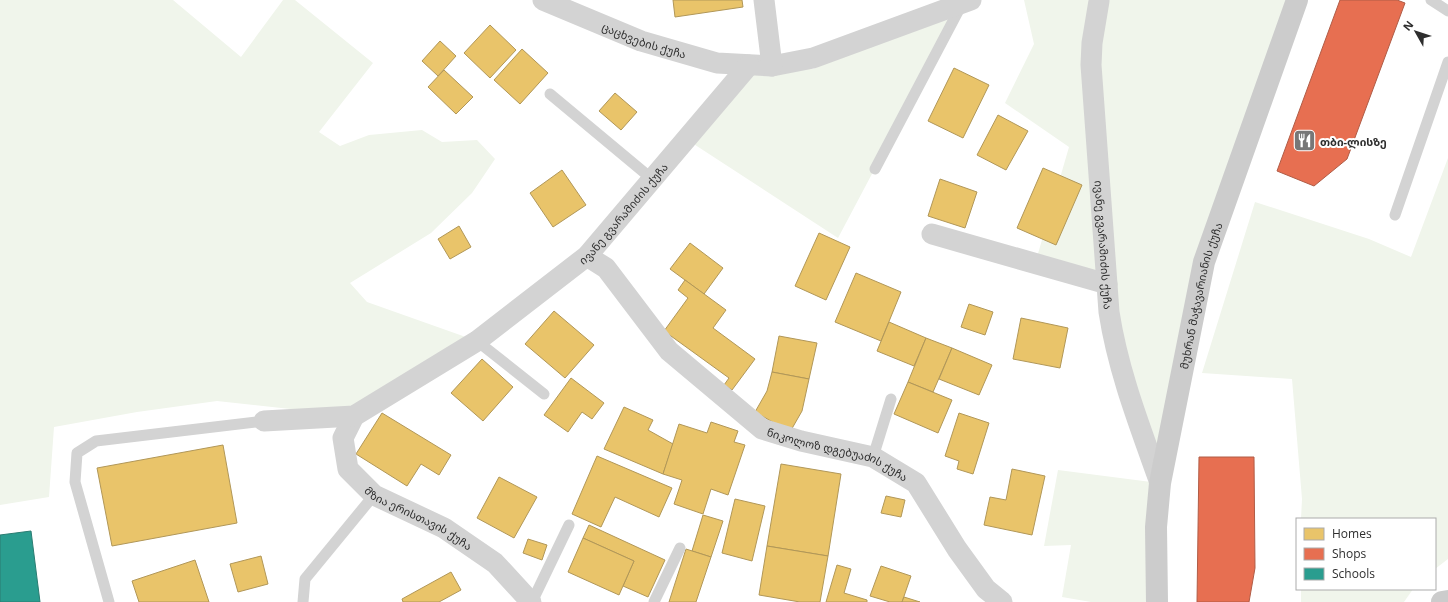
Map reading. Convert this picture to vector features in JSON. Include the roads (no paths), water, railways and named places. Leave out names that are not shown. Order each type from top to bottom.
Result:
[{"type":"main road","name":"მუხრან მაჭავარიანის ქუჩა","points":[[1157,602],[1156,527],[1160,483],[1204,262],[1297,0]]},
{"type":"main road","points":[[1442,602],[1448,601]]},
{"type":"street","name":"ცაცხვების ქუჩა","points":[[544,0],[641,41],[718,63],[749,65]]},
{"type":"street","points":[[764,0],[772,66]]},
{"type":"street","name":"ივანე გვარამიძის ქუჩა","points":[[1098,0],[1100,1],[1092,43],[1091,65],[1112,333],[1122,374],[1160,483]]},
{"type":"street","points":[[749,65],[772,66],[813,58],[967,2]]},
{"type":"street","name":"ივანე გვარამიძის ქუჩა","points":[[264,421],[354,416],[477,341],[587,256],[749,65]]},
{"type":"street","points":[[932,234],[1107,284]]},
{"type":"street","name":"ნიკოლოზ დგებუაძის ქუჩა","points":[[587,256],[606,268],[669,351],[762,429],[801,441],[873,456],[916,483],[957,549],[986,589],[1002,602]]},
{"type":"street","name":"მზია ერისთავის ქუჩა","points":[[354,416],[343,438],[348,470],[374,495],[444,528],[495,563],[532,602]]},
{"type":"lane","points":[[1431,0],[1448,11]]},
{"type":"lane","points":[[875,169],[967,2]]},
{"type":"lane","points":[[1395,215],[1448,62]]},
{"type":"lane","points":[[550,94],[652,179]]},
{"type":"lane","points":[[477,341],[544,394]]},
{"type":"lane","points":[[873,456],[891,398]]},
{"type":"lane","points":[[109,602],[74,482],[77,453],[96,441],[264,421]]},
{"type":"lane","points":[[303,602],[305,579],[374,495]]},
{"type":"lane","points":[[532,602],[569,525]]},
{"type":"lane","points":[[654,602],[680,548]]},
{"type":"place","name":"თბი-ლისზე","points":[[1304,141]]}]
